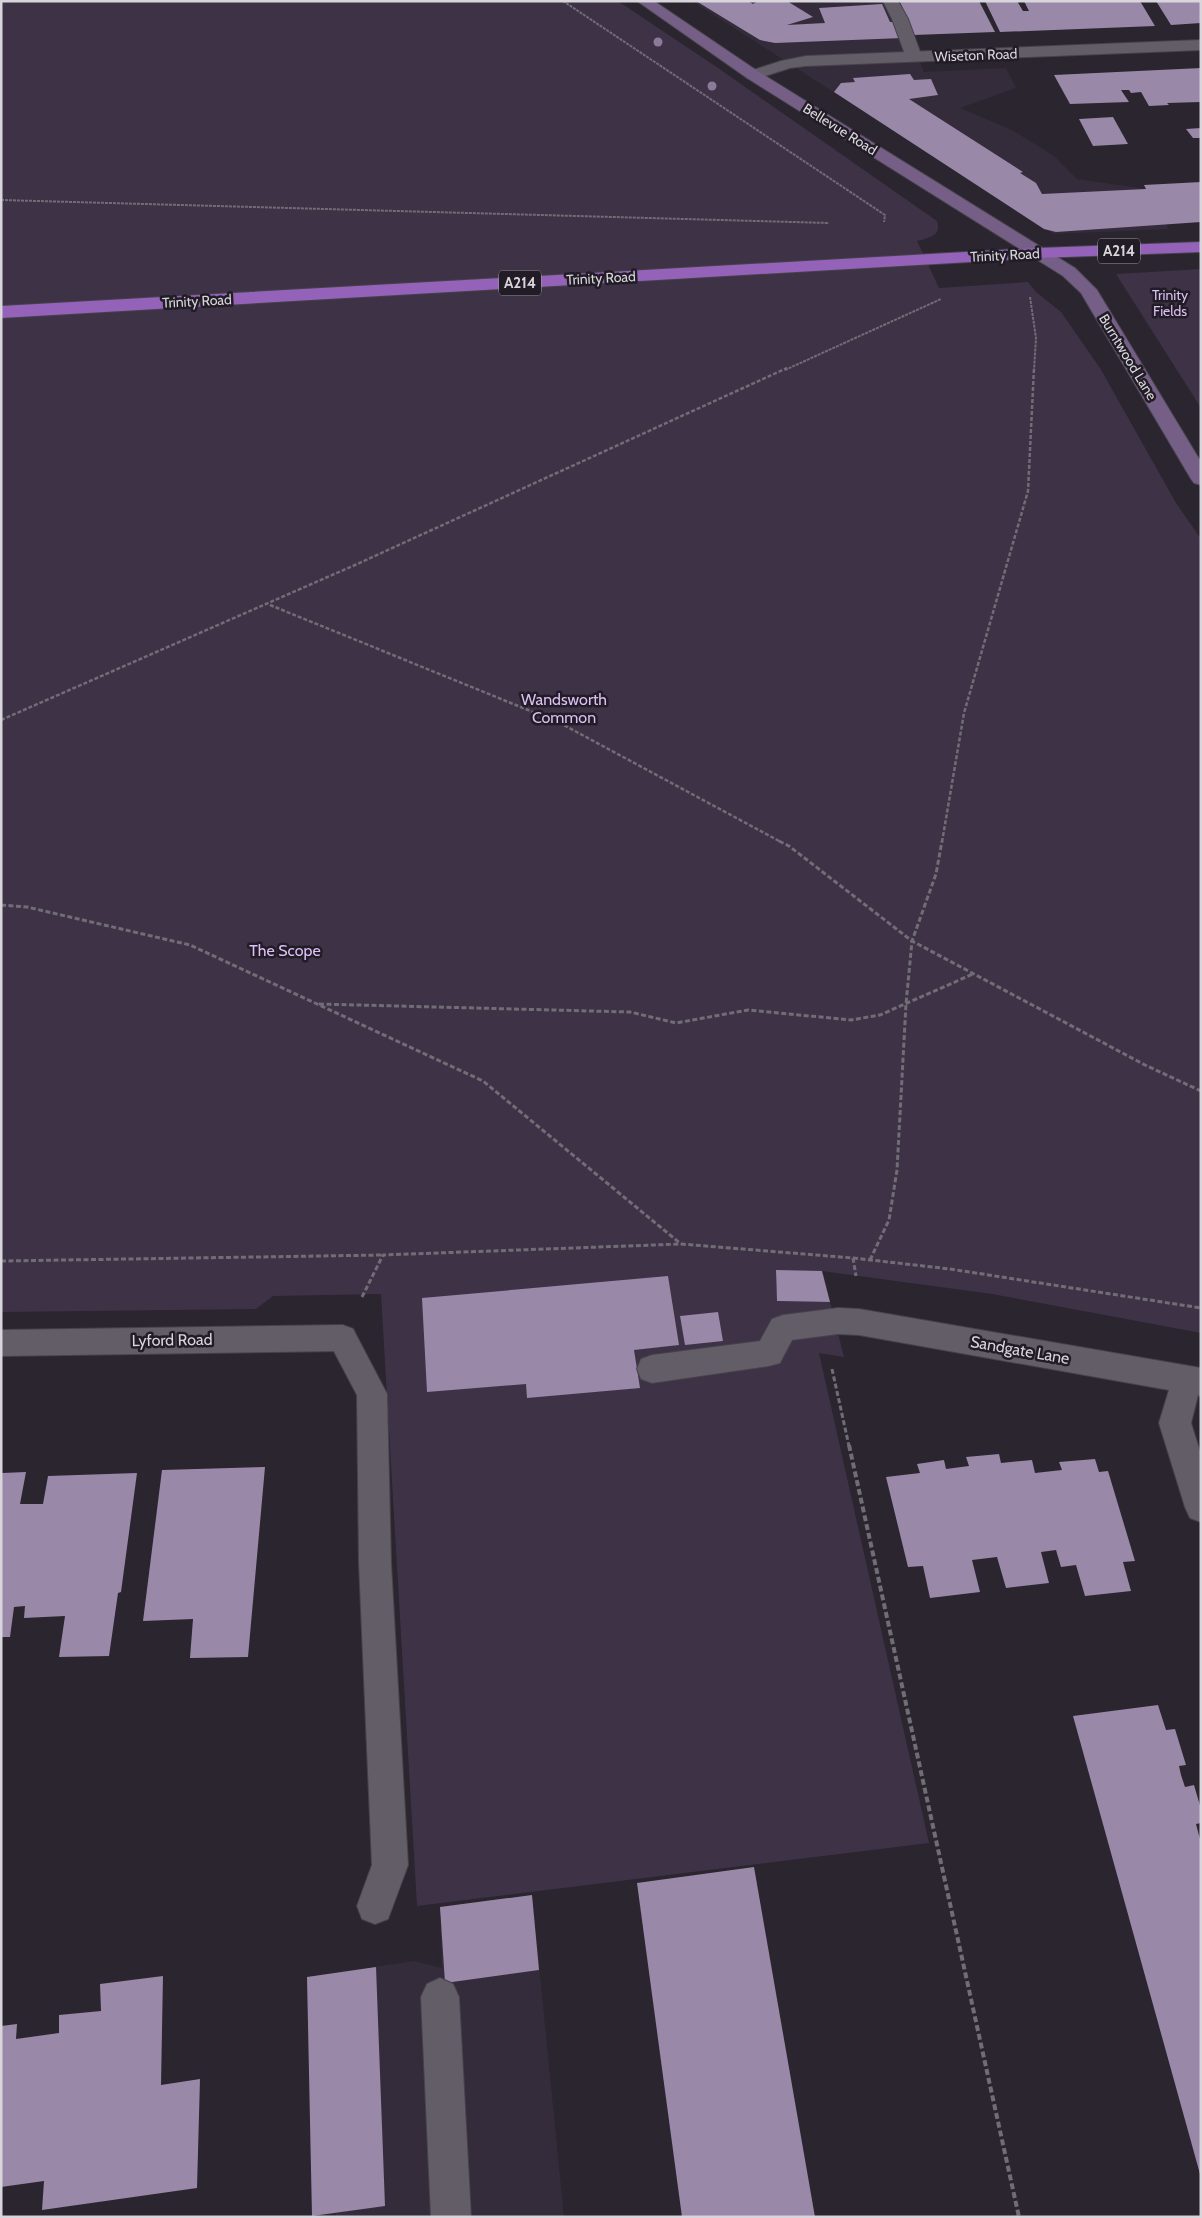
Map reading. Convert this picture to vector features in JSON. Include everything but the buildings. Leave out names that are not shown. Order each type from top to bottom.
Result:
[{"type":"highway","name":"Trinity Road","points":[[1,312],[1038,253],[1201,247]]},
{"type":"main road","name":"Bellevue Road","points":[[644,1],[753,75],[1038,253]]},
{"type":"main road","name":"Burntwood Lane","points":[[1038,253],[1075,276],[1088,290],[1201,478]]},
{"type":"street","points":[[890,1],[900,19],[914,57]]},
{"type":"street","name":"Wiseton Road","points":[[753,75],[787,64],[806,61],[1201,45]]},
{"type":"street","name":"Sandgate Lane","points":[[652,1369],[769,1353],[783,1328],[849,1322],[1194,1381]]},
{"type":"street","points":[[342,1338],[372,1394],[375,1562],[390,1865],[375,1906]]},
{"type":"street","name":"Lyford Road","points":[[1,1343],[342,1338]]},
{"type":"street","points":[[1194,1381],[1175,1423],[1201,1507]]},
{"type":"street","points":[[440,1997],[451,2217]]},
{"type":"path","points":[[563,1],[885,215],[884,225]]},
{"type":"path","points":[[1,200],[428,210],[834,224]]},
{"type":"path","points":[[870,1260],[889,1220],[897,1170],[906,1004],[912,941],[936,874],[964,712],[1028,491],[1036,338],[1030,293]]},
{"type":"path","points":[[1,720],[269,604],[446,522],[948,296]]},
{"type":"path","points":[[269,604],[560,723],[789,846],[912,941],[1145,1065],[1201,1091]]},
{"type":"path","points":[[1,905],[27,907],[190,945],[483,1081],[682,1244]]},
{"type":"path","points":[[317,1004],[630,1012],[676,1023],[748,1010],[851,1020],[880,1015],[973,974]]},
{"type":"path","points":[[1,1261],[383,1255],[682,1244],[853,1258],[960,1270],[1201,1308]]},
{"type":"path","points":[[342,1338],[383,1255]]},
{"type":"path","points":[[853,1258],[858,1292],[849,1322],[861,1371],[832,1365],[833,1376],[1019,2217]]},
{"type":"shaded area","points":[[692,1],[896,1],[924,72],[1006,68],[1016,88],[960,108],[1014,131],[1054,156],[1077,179],[1146,189],[1169,229],[1054,234]]},
{"type":"shaded area","points":[[532,1895],[564,2217],[336,2217],[336,2214],[312,2216],[307,1977],[414,1961],[442,1968],[440,1907]]},
{"type":"green space","name":"Wandsworth Common","points":[[1,1],[618,1],[718,68],[937,221],[938,230],[933,236],[917,241],[939,288],[1028,282],[1036,292],[1061,312],[1100,368],[1176,503],[1201,539],[1201,1333],[992,1294],[822,1271],[776,1271],[777,1301],[830,1302],[844,1357],[819,1353],[929,1843],[417,1906],[381,1294],[273,1296],[256,1309],[1,1312]]},
{"type":"green space","name":"Trinity Fields","points":[[1201,269],[1201,408],[1116,274]]},
{"type":"park label","name":"The Scope","points":[[285,950]]}]
